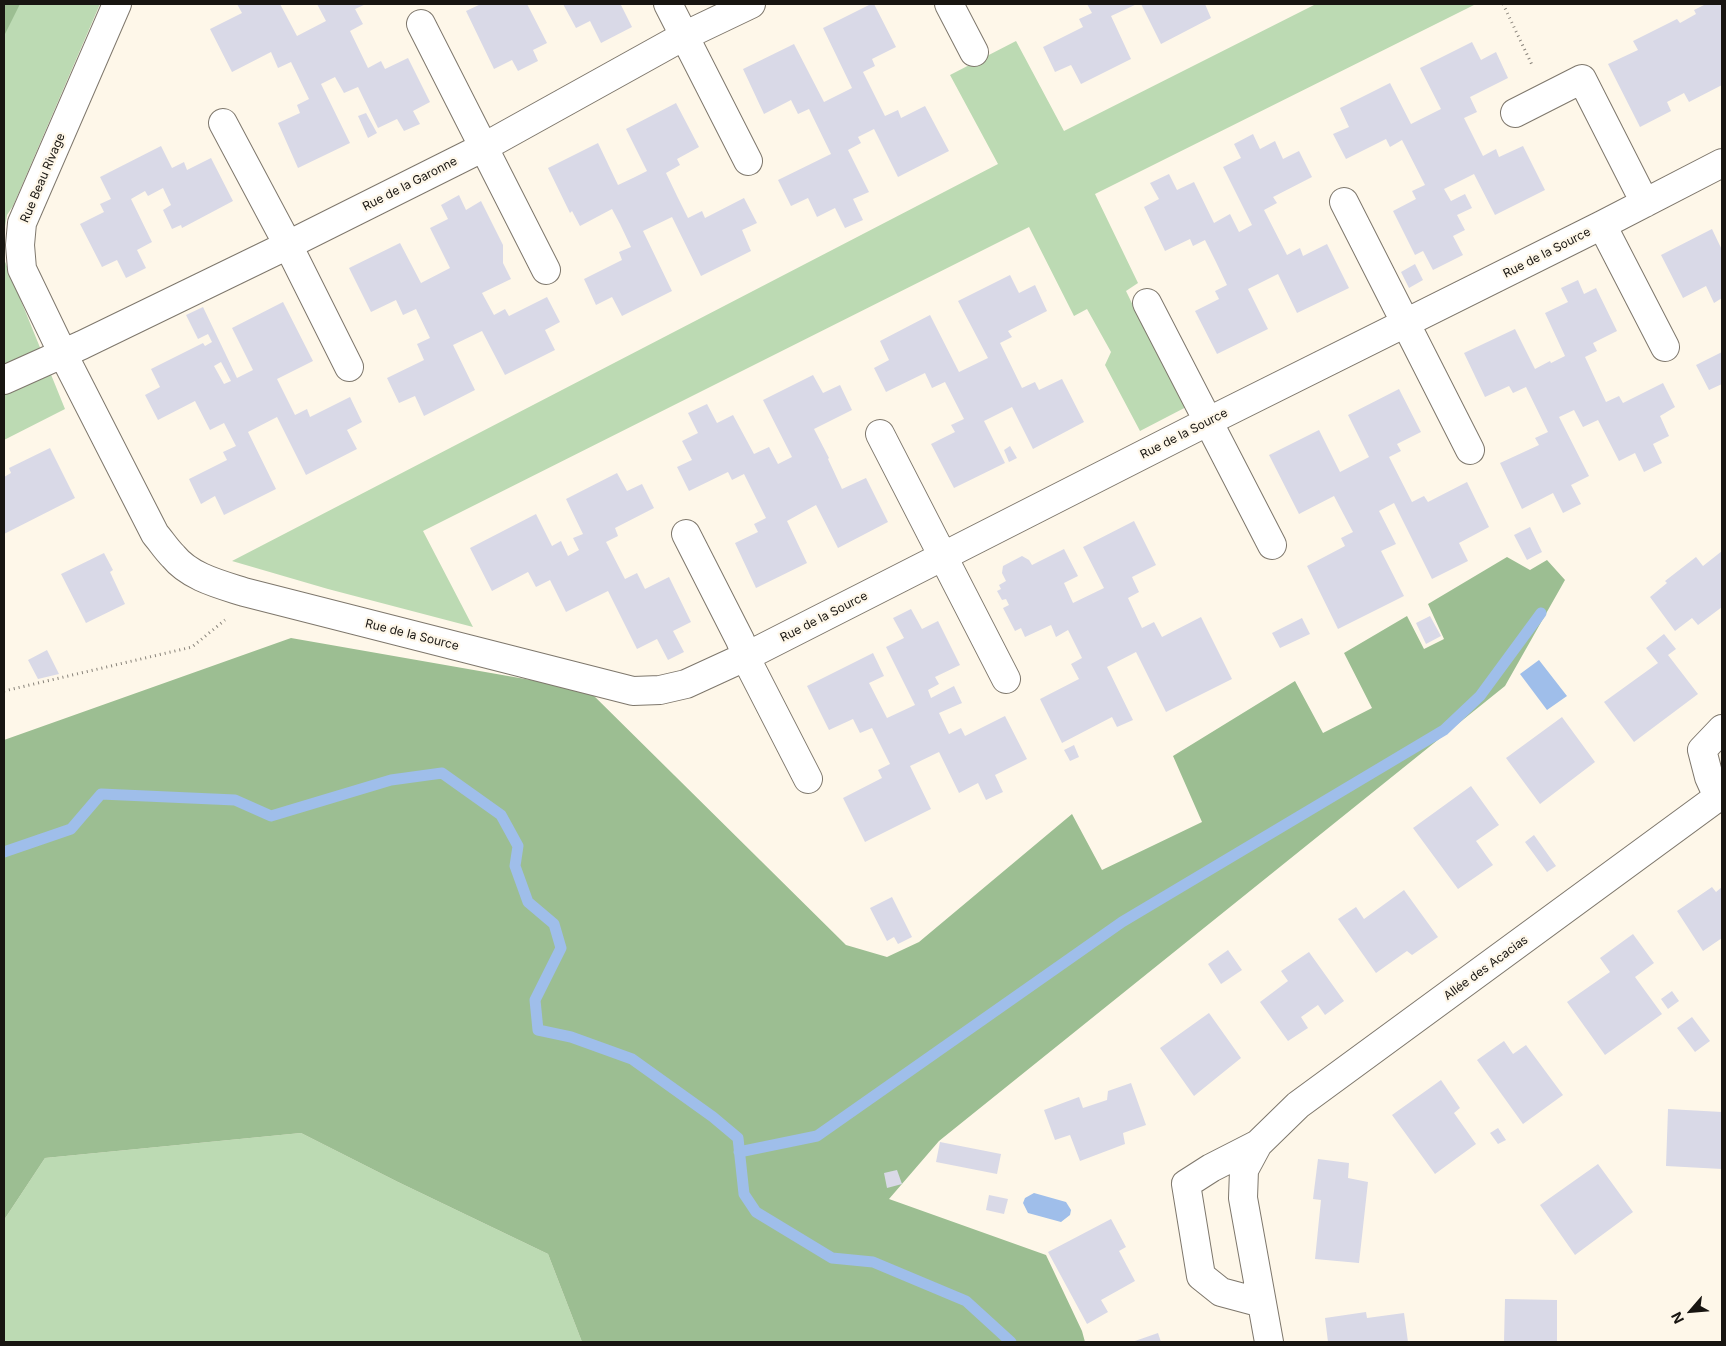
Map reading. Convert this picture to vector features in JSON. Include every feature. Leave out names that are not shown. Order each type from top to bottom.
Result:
[{"type":"street","name":"Rue Beau Rivage","points":[[63,354],[22,269],[20,245],[22,223],[117,4]]},
{"type":"street","points":[[668,4],[748,161]]},
{"type":"street","name":"Rue de la Garonne","points":[[4,380],[63,354],[288,245],[484,147],[684,36],[751,4]]},
{"type":"street","points":[[949,4],[974,52]]},
{"type":"street","points":[[421,24],[546,270]]},
{"type":"street","points":[[1516,113],[1582,79],[1645,203]]},
{"type":"street","points":[[223,123],[288,245],[349,367]]},
{"type":"street","name":"Rue de la Source","points":[[63,354],[155,534],[174,558],[193,573],[244,592],[633,691],[660,690],[686,684],[747,656],[1722,163]]},
{"type":"street","points":[[1344,202],[1470,450]]},
{"type":"street","points":[[1602,225],[1666,347]]},
{"type":"street","points":[[1147,303],[1272,545]]},
{"type":"street","points":[[880,434],[1006,679]]},
{"type":"street","points":[[686,534],[740,640],[751,668],[808,779]]},
{"type":"street","name":"Allée des Acacias","points":[[1262,1303],[1221,1292],[1201,1276],[1186,1184],[1211,1168],[1258,1144],[1298,1105],[1720,797],[1709,777],[1702,750],[1722,729]]},
{"type":"street","name":"Allée des Acacias","points":[[1258,1144],[1244,1170],[1243,1198],[1269,1342]]},
{"type":"path","points":[[4,691],[192,647],[237,610],[244,592]]},
{"type":"green space","points":[[4,4],[100,4],[13,206],[7,215],[4,232]]},
{"type":"green space","points":[[4,4],[20,4],[4,36]]},
{"type":"green space","points":[[1316,4],[1476,4],[1095,194],[1138,283],[1126,291],[1141,322],[1192,404],[1140,431],[1105,365],[1111,352],[1087,309],[1074,316],[1029,227],[423,531],[473,627],[328,589],[232,561],[998,164],[950,75],[1016,41],[1064,131]]},
{"type":"green space","points":[[4,259],[65,409],[4,440]]},
{"type":"green space","points":[[1507,557],[1530,570],[1547,560],[1565,580],[1505,686],[939,1141],[889,1199],[1046,1255],[1082,1331],[1085,1342],[582,1342],[548,1254],[301,1133],[45,1158],[4,1220],[4,740],[291,638],[588,690],[846,945],[887,957],[919,942],[1072,814],[1102,870],[1202,822],[1173,756],[1295,681],[1323,733],[1372,708],[1344,653],[1407,616],[1424,649],[1444,639],[1428,604]]},
{"type":"green space","points":[[301,1133],[548,1254],[582,1342],[4,1342],[4,1220],[45,1158]]},
{"type":"water","points":[[1539,660],[1567,696],[1547,710],[1520,674]]},
{"type":"water","points":[[1034,1193],[1066,1202],[1071,1210],[1070,1215],[1061,1222],[1028,1213],[1023,1203],[1025,1198]]},
{"type":"building","points":[[237,4],[280,4],[297,36],[326,21],[317,4],[366,4],[355,9],[363,24],[350,31],[368,68],[381,61],[385,69],[408,58],[430,102],[413,111],[420,124],[404,131],[397,119],[378,128],[358,87],[344,93],[335,77],[321,84],[350,143],[298,168],[278,123],[300,113],[297,105],[309,99],[291,62],[278,68],[271,52],[232,72],[210,29],[242,13]]},
{"type":"building","points":[[481,4],[527,4],[547,43],[533,50],[538,61],[518,71],[512,60],[494,69],[466,11]]},
{"type":"building","points":[[563,4],[624,4],[621,5],[632,27],[601,43],[590,21],[576,28]]},
{"type":"building","points":[[874,4],[896,47],[872,59],[875,66],[863,72],[885,116],[898,110],[901,118],[925,106],[949,151],[898,177],[874,129],[858,137],[861,143],[848,150],[869,192],[853,199],[863,220],[845,228],[835,208],[817,217],[808,198],[791,206],[778,180],[831,154],[809,109],[798,114],[791,100],[764,114],[743,69],[794,44],[824,102],[852,88],[823,28]]},
{"type":"building","points":[[1087,4],[1137,4],[1111,16],[1131,59],[1081,84],[1071,65],[1055,72],[1043,47],[1083,27],[1079,19],[1092,13]]},
{"type":"building","points":[[1141,4],[1205,4],[1211,18],[1161,44]]},
{"type":"building","points":[[1706,4],[1722,4],[1722,85],[1689,102],[1684,93],[1667,102],[1671,111],[1640,127],[1608,64],[1638,50],[1633,41],[1677,19],[1680,23],[1696,14],[1694,10]]},
{"type":"building","points":[[1472,42],[1481,60],[1496,52],[1508,78],[1470,97],[1477,112],[1464,118],[1483,156],[1496,149],[1499,157],[1523,146],[1545,190],[1495,215],[1474,174],[1444,189],[1451,201],[1465,194],[1472,208],[1457,215],[1465,230],[1453,236],[1463,255],[1433,270],[1423,251],[1415,255],[1393,211],[1416,199],[1412,191],[1425,185],[1402,140],[1390,147],[1386,139],[1346,159],[1333,134],[1349,127],[1340,108],[1390,83],[1411,124],[1441,109],[1420,68]]},
{"type":"building","points":[[676,103],[699,147],[677,159],[680,165],[666,173],[688,218],[702,211],[705,218],[744,198],[757,223],[742,230],[751,251],[701,276],[672,217],[643,231],[672,291],[622,316],[612,297],[596,305],[584,279],[622,260],[619,252],[631,247],[620,224],[612,209],[580,226],[572,211],[570,213],[548,168],[598,143],[618,185],[647,171],[626,129]]},
{"type":"building","points":[[366,113],[377,133],[368,138],[358,116]]},
{"type":"building","points":[[1253,134],[1260,149],[1275,141],[1283,159],[1299,151],[1312,177],[1273,197],[1277,203],[1264,210],[1287,255],[1300,248],[1303,256],[1327,244],[1349,288],[1297,313],[1278,274],[1248,289],[1268,329],[1217,354],[1195,311],[1219,299],[1215,291],[1227,285],[1216,262],[1205,240],[1193,246],[1190,239],[1165,251],[1144,207],[1159,199],[1150,183],[1169,174],[1177,190],[1194,182],[1214,223],[1230,214],[1239,232],[1252,225],[1223,167],[1241,158],[1234,144]]},
{"type":"building","points":[[161,146],[172,168],[184,162],[187,170],[211,158],[233,201],[182,228],[181,225],[172,229],[163,210],[171,205],[163,188],[148,196],[145,191],[131,199],[152,242],[137,250],[146,268],[126,278],[117,260],[102,267],[80,224],[104,212],[100,204],[111,199],[100,177]]},
{"type":"building","points":[[459,195],[466,210],[481,201],[503,245],[503,263],[511,279],[482,293],[494,315],[505,309],[509,316],[547,297],[560,322],[545,330],[555,350],[505,375],[482,331],[453,345],[475,390],[424,416],[415,396],[399,403],[387,378],[424,360],[417,344],[430,338],[416,309],[403,315],[396,300],[371,312],[349,268],[400,243],[421,283],[450,268],[430,228],[448,219],[441,205]]},
{"type":"building","points":[[1712,229],[1722,250],[1722,298],[1714,303],[1706,286],[1683,298],[1661,255]]},
{"type":"building","points":[[1415,264],[1423,280],[1409,288],[1401,272]]},
{"type":"building","points":[[1010,275],[1019,293],[1035,285],[1047,311],[1008,331],[1012,337],[1000,343],[1022,388],[1035,382],[1039,390],[1062,379],[1084,422],[1033,449],[1012,407],[984,421],[1005,463],[954,488],[931,444],[955,432],[951,425],[964,419],[945,382],[932,388],[925,373],[886,392],[874,368],[889,360],[880,341],[930,315],[959,372],[988,358],[958,301]]},
{"type":"building","points":[[1578,280],[1584,294],[1596,288],[1617,331],[1593,343],[1597,351],[1585,357],[1606,402],[1619,396],[1623,403],[1663,383],[1675,407],[1660,416],[1669,436],[1653,444],[1662,463],[1644,472],[1635,453],[1619,461],[1598,420],[1583,427],[1574,410],[1559,417],[1589,476],[1571,485],[1581,504],[1563,513],[1553,493],[1522,509],[1500,463],[1539,445],[1535,438],[1548,432],[1526,387],[1513,393],[1509,386],[1485,397],[1464,353],[1515,329],[1535,369],[1565,356],[1545,313],[1568,302],[1561,288]]},
{"type":"building","points":[[283,302],[313,361],[277,379],[295,415],[307,409],[310,417],[350,397],[362,422],[347,430],[357,449],[306,475],[277,417],[248,432],[276,489],[224,515],[215,496],[201,504],[189,479],[227,460],[223,452],[236,446],[224,423],[210,430],[195,401],[158,420],[145,395],[160,387],[151,369],[203,343],[205,346],[212,342],[208,334],[198,339],[186,315],[203,307],[237,378],[253,370],[232,328]],"holes":[[[221,362],[231,381],[224,384],[214,366]]]},
{"type":"building","points":[[1722,352],[1722,384],[1709,390],[1696,365]]},
{"type":"building","points":[[813,375],[823,393],[840,385],[852,410],[814,429],[842,489],[866,478],[888,522],[838,548],[816,505],[787,521],[807,563],[756,588],[735,543],[758,532],[754,524],[766,518],[744,474],[732,480],[728,472],[689,491],[677,467],[692,460],[682,441],[698,433],[688,413],[707,404],[717,423],[733,415],[754,454],[769,447],[778,464],[792,457],[763,400]]},
{"type":"building","points":[[1399,389],[1421,432],[1397,444],[1401,451],[1389,457],[1412,502],[1424,496],[1428,502],[1467,482],[1489,527],[1459,543],[1468,561],[1432,579],[1394,503],[1379,511],[1396,544],[1381,551],[1404,596],[1338,629],[1307,566],[1345,546],[1341,538],[1353,532],[1334,496],[1299,514],[1269,455],[1319,430],[1340,472],[1369,457],[1348,415]]},
{"type":"building","points":[[1010,446],[1017,458],[1009,462],[1004,450]]},
{"type":"building","points":[[50,448],[75,498],[4,534],[4,477],[11,473],[9,468]]},
{"type":"building","points":[[617,473],[627,491],[642,484],[654,508],[615,528],[618,536],[606,542],[625,579],[637,573],[645,589],[669,577],[691,622],[673,631],[684,652],[668,660],[657,639],[637,649],[608,591],[566,612],[550,580],[536,587],[528,572],[492,591],[470,548],[536,514],[552,546],[561,541],[568,556],[579,550],[573,538],[583,534],[566,499]]},
{"type":"building","points":[[1134,521],[1156,565],[1132,577],[1139,592],[1128,598],[1142,628],[1154,622],[1162,637],[1201,617],[1232,679],[1166,712],[1136,652],[1107,667],[1133,720],[1117,727],[1112,717],[1062,743],[1040,699],[1079,679],[1071,664],[1082,658],[1068,630],[1056,637],[1051,625],[1025,637],[1021,628],[1015,631],[1003,608],[1009,605],[1006,599],[1002,600],[997,591],[1001,589],[999,585],[1006,581],[1002,573],[1003,566],[1022,556],[1029,560],[1032,565],[1064,549],[1078,576],[1064,583],[1073,603],[1104,588],[1083,547]]},
{"type":"building","points":[[1530,527],[1542,552],[1527,560],[1514,535]]},
{"type":"building","points":[[1722,551],[1722,607],[1698,625],[1692,618],[1675,631],[1650,597],[1667,583],[1665,581],[1696,557],[1703,566]]},
{"type":"building","points":[[104,553],[113,570],[110,572],[125,604],[86,623],[61,574]]},
{"type":"building","points":[[911,609],[922,629],[938,621],[960,665],[935,677],[939,684],[928,690],[931,698],[954,686],[962,703],[939,713],[949,734],[961,728],[965,736],[1005,716],[1027,759],[995,775],[1003,792],[986,800],[978,783],[959,793],[939,752],[910,766],[931,809],[865,842],[843,798],[882,778],[878,770],[890,764],[872,728],[860,733],[853,719],[829,730],[807,686],[873,653],[884,676],[869,683],[887,718],[915,705],[886,647],[904,638],[893,618]]},
{"type":"building","points":[[1430,616],[1441,636],[1426,644],[1416,623]]},
{"type":"building","points":[[1302,618],[1310,634],[1280,648],[1272,633]]},
{"type":"building","points":[[1664,634],[1676,649],[1668,655],[1698,694],[1634,742],[1604,702],[1658,663],[1646,648]]},
{"type":"building","points":[[47,650],[59,674],[38,679],[28,660]]},
{"type":"building","points":[[1562,717],[1595,762],[1540,804],[1506,758]]},
{"type":"building","points":[[1074,745],[1079,757],[1070,761],[1064,750]]},
{"type":"building","points":[[1471,786],[1499,825],[1476,841],[1493,865],[1458,889],[1413,828]]},
{"type":"building","points":[[1534,835],[1556,866],[1547,872],[1525,842]]},
{"type":"building","points":[[1712,887],[1716,892],[1722,887],[1722,938],[1703,951],[1677,911]]},
{"type":"building","points":[[1404,890],[1438,937],[1412,955],[1407,951],[1376,973],[1338,919],[1356,907],[1364,919]]},
{"type":"building","points":[[892,897],[912,937],[898,944],[894,937],[887,941],[870,908]]},
{"type":"building","points":[[1633,934],[1654,963],[1635,977],[1662,1014],[1605,1055],[1567,1002],[1610,972],[1600,958]]},
{"type":"building","points":[[1228,950],[1242,970],[1221,984],[1208,964]]},
{"type":"building","points":[[1309,952],[1344,1001],[1325,1015],[1318,1005],[1301,1017],[1308,1028],[1288,1041],[1260,1002],[1288,981],[1281,971]]},
{"type":"building","points":[[1672,991],[1679,1001],[1668,1009],[1661,999]]},
{"type":"building","points":[[1209,1013],[1241,1058],[1194,1096],[1160,1048]]},
{"type":"building","points":[[1692,1017],[1710,1041],[1695,1052],[1677,1028]]},
{"type":"building","points":[[1504,1041],[1513,1054],[1526,1045],[1563,1095],[1523,1124],[1477,1060]]},
{"type":"building","points":[[1441,1080],[1460,1108],[1454,1113],[1476,1144],[1435,1174],[1392,1115]]},
{"type":"building","points":[[1131,1083],[1146,1125],[1123,1133],[1125,1144],[1080,1161],[1070,1135],[1055,1140],[1044,1110],[1079,1097],[1083,1108],[1107,1100],[1108,1091]]},
{"type":"building","points":[[1668,1109],[1722,1112],[1722,1169],[1666,1166]]},
{"type":"building","points":[[1498,1128],[1506,1140],[1498,1144],[1490,1133]]},
{"type":"building","points":[[940,1142],[1001,1154],[997,1174],[936,1162]]},
{"type":"building","points":[[1318,1159],[1349,1163],[1348,1178],[1368,1182],[1359,1263],[1315,1259],[1321,1200],[1313,1199]]},
{"type":"building","points":[[1598,1164],[1633,1212],[1575,1255],[1540,1205]]},
{"type":"building","points":[[897,1170],[902,1184],[887,1188],[884,1173]]},
{"type":"building","points":[[989,1195],[1008,1199],[1004,1214],[986,1210]]},
{"type":"building","points":[[1111,1219],[1126,1247],[1119,1251],[1135,1281],[1101,1300],[1108,1312],[1087,1324],[1048,1252]]},
{"type":"building","points":[[1505,1299],[1557,1300],[1557,1342],[1504,1342]]},
{"type":"building","points":[[1366,1312],[1367,1318],[1404,1313],[1408,1342],[1328,1342],[1325,1318]]},
{"type":"building","points":[[1158,1333],[1161,1342],[1132,1342]]},
{"type":"waterway","points":[[739,1152],[817,1136],[1122,922],[1444,730],[1480,696],[1541,613]]},
{"type":"waterway","points":[[4,852],[71,829],[101,794],[235,800],[271,816],[391,780],[442,773],[501,815],[518,846],[515,866],[528,902],[554,924],[561,948],[535,1000],[538,1030],[571,1037],[632,1059],[713,1117],[738,1138],[744,1194],[756,1212],[832,1258],[873,1262],[966,1301],[1011,1342]]}]
